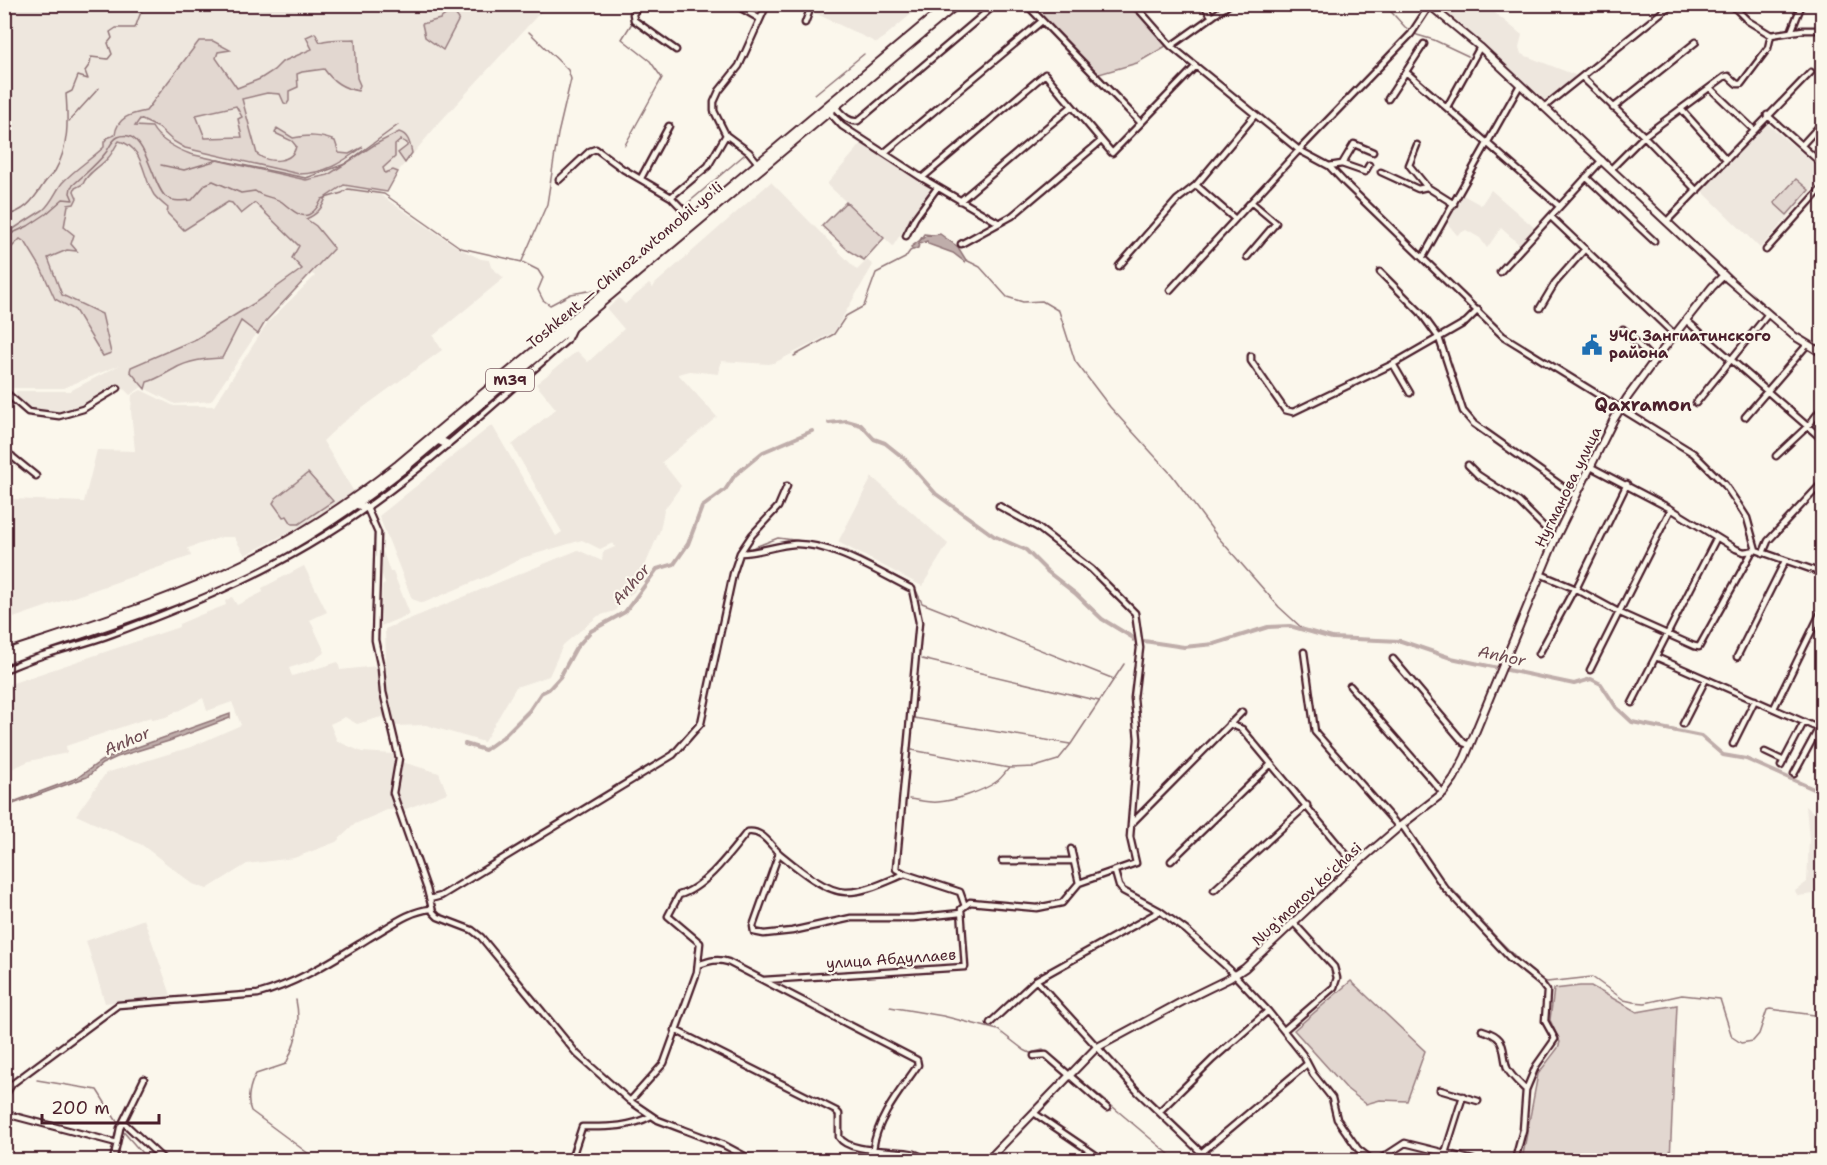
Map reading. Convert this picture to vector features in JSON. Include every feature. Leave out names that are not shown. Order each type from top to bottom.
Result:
[{"type":"highway","points":[[927,23],[944,4]]},
{"type":"highway","name":"Toshkent — Chinoz avtomobil yoʻli","points":[[4,654],[162,600],[237,568],[284,543],[376,483],[496,392],[692,219],[949,4]]},
{"type":"highway","name":"Toshkent — Chinoz avtomobil yoʻli","points":[[4,660],[164,606],[199,591],[280,552],[356,504],[496,392],[957,4]]},
{"type":"highway","points":[[438,440],[447,444]]},
{"type":"highway","points":[[356,504],[367,508]]},
{"type":"main road","points":[[1429,5],[1480,47],[1768,314],[1807,345],[1822,353]]},
{"type":"main road","points":[[1712,287],[1715,274],[1713,265]]},
{"type":"main road","name":"Нугманова улица","points":[[1687,321],[1724,275]]},
{"type":"main road","name":"Нугманова улица","points":[[1497,678],[1556,537],[1619,408],[1712,287],[1724,275]]},
{"type":"main road","name":"Nugʻmonov koʻchasi","points":[[1069,1075],[1096,1048],[1235,975],[1355,865],[1400,826],[1443,794],[1457,773],[1497,678]]},
{"type":"main road","points":[[988,1161],[1069,1075]]},
{"type":"street","points":[[640,4],[633,14],[634,20],[676,50]]},
{"type":"street","points":[[734,4],[760,19]]},
{"type":"street","points":[[758,163],[749,152],[726,135],[714,111],[714,102],[719,91],[739,66],[767,4]]},
{"type":"street","points":[[799,4],[811,7],[804,23]]},
{"type":"street","points":[[832,109],[850,121],[858,121],[996,4]]},
{"type":"street","points":[[1026,4],[1140,123]]},
{"type":"street","points":[[1134,4],[1171,46],[1299,150],[1329,166],[1503,336],[1693,453],[1725,485],[1747,518],[1754,551],[1699,647],[1620,613],[1576,589],[1540,574]]},
{"type":"street","points":[[1203,4],[1212,17]]},
{"type":"street","points":[[1171,46],[1230,4]]},
{"type":"street","points":[[1544,107],[1672,4]]},
{"type":"street","points":[[1731,4],[1748,21],[1771,35],[1822,30]]},
{"type":"street","points":[[1791,32],[1802,4]]},
{"type":"street","points":[[1170,290],[1299,150],[1411,34],[1429,5]]},
{"type":"street","points":[[884,153],[1042,21]]},
{"type":"street","points":[[1611,169],[1644,136],[1726,76],[1737,84],[1741,84],[1768,48],[1771,35]]},
{"type":"street","points":[[1612,108],[1696,42]]},
{"type":"street","points":[[1388,99],[1425,44]]},
{"type":"street","points":[[1447,107],[1480,47]]},
{"type":"street","points":[[922,178],[1045,74],[1101,141],[1111,152],[1114,152],[1196,66]]},
{"type":"street","points":[[1406,72],[1559,206]]},
{"type":"street","points":[[1667,221],[1811,72]]},
{"type":"street","points":[[1582,77],[1697,190]]},
{"type":"street","points":[[1423,257],[1520,85]]},
{"type":"street","points":[[1710,88],[1754,130]]},
{"type":"street","points":[[960,201],[1072,106]]},
{"type":"street","points":[[832,109],[842,126],[937,188],[999,223]]},
{"type":"street","points":[[1681,110],[1726,159]]},
{"type":"street","points":[[1119,266],[1177,200],[1196,185],[1255,115]]},
{"type":"street","points":[[1767,115],[1822,164]]},
{"type":"street","points":[[1802,145],[1822,123]]},
{"type":"street","points":[[641,178],[669,126]]},
{"type":"street","points":[[671,197],[708,166],[726,135]]},
{"type":"street","points":[[961,244],[1012,216],[1101,141]]},
{"type":"street","points":[[1342,164],[1354,144],[1373,152]]},
{"type":"street","points":[[1417,145],[1409,165],[1427,187],[1454,204]]},
{"type":"street","points":[[559,180],[590,151],[596,149],[623,169],[671,197],[692,219]]},
{"type":"street","points":[[1500,272],[1602,160]]},
{"type":"street","points":[[1329,166],[1342,164],[1365,172],[1369,165]]},
{"type":"street","points":[[1381,172],[1418,189],[1427,187]]},
{"type":"street","points":[[1586,177],[1654,241]]},
{"type":"street","points":[[1196,185],[1235,219]]},
{"type":"street","points":[[906,236],[915,218],[937,188]]},
{"type":"street","points":[[1766,250],[1822,188]]},
{"type":"street","points":[[1247,257],[1276,223],[1251,202]]},
{"type":"street","points":[[1551,217],[1676,335]]},
{"type":"street","points":[[1540,308],[1555,283],[1585,249]]},
{"type":"street","points":[[1380,272],[1420,312],[1439,338],[1463,411],[1474,424],[1576,496]]},
{"type":"street","points":[[1251,356],[1251,361],[1286,410],[1293,412],[1393,364],[1466,322],[1478,310]]},
{"type":"street","points":[[1696,403],[1768,314]]},
{"type":"street","points":[[1687,321],[1822,439]]},
{"type":"street","points":[[1623,329],[1654,361]]},
{"type":"street","points":[[1745,417],[1807,345]]},
{"type":"street","points":[[1393,364],[1410,393]]},
{"type":"street","points":[[4,391],[28,412],[59,416],[83,409],[118,388]]},
{"type":"street","name":"M39","points":[[4,670],[111,634],[229,586],[308,546],[367,508],[447,444],[496,392]]},
{"type":"street","points":[[1776,456],[1808,426],[1822,408]]},
{"type":"street","points":[[4,450],[36,476]]},
{"type":"street","points":[[4,463],[12,456]]},
{"type":"street","points":[[1468,465],[1478,476],[1519,502],[1556,537]]},
{"type":"street","points":[[1591,467],[1627,484],[1736,549],[1763,553],[1822,573]]},
{"type":"street","points":[[1763,553],[1768,541],[1822,483]]},
{"type":"street","points":[[1539,654],[1576,589],[1627,484]]},
{"type":"street","points":[[430,900],[441,896],[673,755],[701,723],[733,574],[740,553],[778,507],[787,486]]},
{"type":"street","points":[[779,853],[753,926],[754,932],[764,934],[792,931],[851,918],[913,918],[961,913],[961,909],[970,902],[1037,908],[1062,903],[1079,883],[1136,863],[1130,837],[1138,740],[1134,698],[1140,648],[1135,614],[1091,569],[1037,527],[999,506]]},
{"type":"street","points":[[367,508],[378,532],[375,640],[383,692],[399,758],[393,793],[430,900],[431,909],[438,917],[472,930],[481,937],[577,1054],[630,1101],[651,1116],[724,1145],[752,1161]]},
{"type":"street","points":[[1590,670],[1671,509]]},
{"type":"street","points":[[1632,703],[1716,539]]},
{"type":"street","points":[[740,553],[797,544],[812,546],[843,555],[912,589],[919,622],[896,869],[960,892],[965,906]]},
{"type":"street","points":[[1737,657],[1785,561]]},
{"type":"street","points":[[1774,708],[1822,610]]},
{"type":"street","points":[[1304,652],[1315,732],[1400,826],[1444,886],[1510,958],[1541,983],[1547,991],[1545,1022],[1556,1039],[1536,1066],[1526,1090],[1523,1130],[1515,1161]]},
{"type":"street","points":[[1656,657],[1821,730]]},
{"type":"street","points":[[1393,659],[1464,743],[1470,745]]},
{"type":"street","points":[[1683,724],[1706,679]]},
{"type":"street","points":[[1350,686],[1443,794]]},
{"type":"street","points":[[1733,744],[1755,700]]},
{"type":"street","points":[[1131,824],[1242,712]]},
{"type":"street","points":[[1765,752],[1783,764],[1804,722]]},
{"type":"street","points":[[1794,774],[1821,730],[1822,722]]},
{"type":"street","points":[[1229,724],[1242,729],[1355,865]]},
{"type":"street","points":[[1171,861],[1271,764]]},
{"type":"street","points":[[1214,890],[1307,805]]},
{"type":"street","points":[[630,1101],[664,1063],[698,965],[700,943],[668,917],[678,896],[702,882],[747,832],[760,834],[779,853],[822,884],[836,891],[864,890],[905,874]]},
{"type":"street","points":[[1071,849],[1079,883]]},
{"type":"street","points":[[1002,861],[1074,861]]},
{"type":"street","points":[[1115,872],[1123,891],[1160,911],[1187,931],[1235,975],[1268,1011],[1303,1054],[1307,1064],[1332,1098],[1336,1119],[1358,1149],[1372,1161]]},
{"type":"street","points":[[4,1097],[12,1084],[118,1005],[258,994],[271,991],[284,987],[412,913],[431,909]]},
{"type":"street","points":[[990,1023],[1036,980],[1160,911]]},
{"type":"street","name":"улица Абдуллаев","points":[[764,980],[965,967],[961,913]]},
{"type":"street","points":[[1284,1030],[1334,987],[1337,978],[1334,967],[1293,922]]},
{"type":"street","points":[[698,965],[710,960],[722,960],[917,1060],[918,1065],[887,1112],[874,1137],[873,1149]]},
{"type":"street","points":[[1036,980],[1096,1048],[1209,1161]]},
{"type":"street","points":[[1159,1112],[1213,1059],[1268,1011]]},
{"type":"street","points":[[675,1030],[836,1111],[839,1114],[838,1135],[841,1141],[850,1145],[915,1154],[928,1161]]},
{"type":"street","points":[[1482,1030],[1496,1036],[1501,1041],[1508,1070],[1526,1090]]},
{"type":"street","points":[[1034,1056],[1046,1054],[1107,1108]]},
{"type":"street","points":[[1201,1153],[1307,1064]]},
{"type":"street","points":[[113,1161],[123,1122],[144,1079]]},
{"type":"street","points":[[1440,1090],[1478,1101]]},
{"type":"street","points":[[1445,1153],[1463,1096]]},
{"type":"street","points":[[1034,1113],[1103,1161]]},
{"type":"street","points":[[10,1115],[117,1143]]},
{"type":"street","points":[[571,1161],[582,1127],[618,1127],[643,1121],[651,1116]]},
{"type":"street","points":[[123,1122],[164,1161]]},
{"type":"street","points":[[1380,1161],[1405,1143],[1473,1161]]},
{"type":"street","points":[[4,1156],[20,1161]]},
{"type":"shaded area","points":[[818,4],[922,5],[877,43],[815,13]]},
{"type":"shaded area","points":[[5,5],[547,5],[439,123],[379,194],[460,249],[481,259],[489,260],[491,267],[504,278],[433,336],[442,350],[342,423],[323,441],[354,492],[303,525],[245,555],[234,537],[222,537],[188,548],[191,556],[5,621],[5,505],[12,499],[84,502],[97,450],[135,451],[131,411],[132,395],[141,390],[174,406],[214,406],[268,322],[315,276],[308,271],[265,321],[211,401],[175,404],[142,387],[130,395],[120,385],[88,401],[82,408],[59,414],[28,411],[16,397],[16,391],[70,391],[120,365],[63,388],[5,388]]},
{"type":"shaded area","points":[[1030,5],[1124,5],[1142,17],[1166,46],[1137,63],[1096,75]]},
{"type":"shaded area","points":[[1436,5],[1489,5],[1489,8],[1522,35],[1519,47],[1521,54],[1575,75],[1551,97],[1544,99]]},
{"type":"shaded area","points":[[452,10],[459,19],[443,50],[425,37],[422,24],[440,19]]},
{"type":"shaded area","points":[[315,33],[320,42],[355,39],[357,78],[360,85],[358,91],[339,84],[324,69],[297,74],[298,87],[289,91],[287,104],[284,103],[280,94],[267,93],[242,99],[257,154],[267,159],[285,159],[294,152],[296,146],[292,141],[275,133],[277,128],[293,138],[314,136],[335,141],[339,153],[349,154],[363,147],[333,166],[317,172],[299,174],[185,148],[159,128],[140,119],[135,126],[152,127],[164,140],[190,154],[306,180],[328,175],[374,145],[399,132],[407,138],[412,153],[405,163],[398,153],[407,146],[407,143],[401,140],[395,145],[395,157],[383,168],[385,173],[393,170],[398,172],[387,192],[344,185],[326,197],[319,211],[306,219],[316,226],[334,248],[265,322],[258,334],[241,321],[222,358],[180,366],[147,382],[145,389],[130,371],[131,367],[196,339],[253,304],[302,269],[292,258],[299,246],[255,203],[241,214],[232,203],[228,202],[184,230],[167,213],[168,208],[154,195],[133,149],[119,141],[108,158],[91,173],[83,184],[75,188],[77,198],[74,204],[68,205],[64,227],[74,235],[71,244],[77,251],[67,250],[48,258],[62,295],[102,314],[111,353],[103,356],[75,310],[55,299],[40,266],[26,243],[20,239],[5,254],[5,240],[8,239],[5,235],[43,210],[62,183],[104,147],[107,138],[115,135],[122,120],[130,115],[146,111],[199,41],[213,41],[230,50],[218,52],[216,58],[237,88],[260,79],[282,62],[312,49],[306,37]],"holes":[[[236,106],[242,117],[238,119],[242,137],[205,138],[196,115]]]},
{"type":"shaded area","points":[[1764,121],[1822,170],[1822,179],[1760,248],[1701,190]]},
{"type":"shaded area","points":[[863,142],[931,187],[893,246],[827,184]]},
{"type":"shaded area","points":[[1796,179],[1809,190],[1787,215],[1774,203]]},
{"type":"shaded area","points":[[771,182],[857,270],[867,260],[873,265],[834,332],[769,364],[721,361],[719,374],[690,371],[678,374],[717,417],[662,462],[681,486],[664,510],[660,530],[634,592],[621,601],[615,611],[598,616],[563,645],[549,676],[516,687],[484,742],[426,725],[394,726],[387,691],[385,629],[578,550],[602,561],[603,552],[615,547],[613,543],[600,549],[582,540],[522,558],[488,576],[423,603],[412,599],[379,516],[492,425],[556,536],[562,532],[512,445],[556,409],[536,384],[577,351],[588,362],[624,329],[607,309],[619,298],[625,304],[649,284],[653,288]]},
{"type":"shaded area","points":[[1491,190],[1536,229],[1521,246],[1501,228],[1487,248],[1480,238],[1466,230],[1457,235],[1447,223],[1461,194],[1481,205]]},
{"type":"shaded area","points":[[846,202],[884,238],[864,260],[849,251],[822,226]]},
{"type":"shaded area","points":[[940,234],[958,247],[965,262],[953,253],[928,244],[927,241],[919,244],[918,248],[913,250],[911,247],[926,236]]},
{"type":"shaded area","points":[[308,473],[333,501],[299,524],[292,524],[287,516],[283,517],[273,503],[276,498]]},
{"type":"shaded area","points":[[872,477],[948,544],[922,586],[838,542]]},
{"type":"shaded area","points":[[382,549],[410,614],[381,626],[382,586],[385,584],[382,574],[380,550]]},
{"type":"shaded area","points":[[304,566],[327,612],[310,620],[325,652],[314,660],[289,668],[292,676],[338,662],[340,670],[377,666],[385,716],[357,724],[345,717],[330,724],[337,741],[362,752],[393,754],[402,762],[439,773],[447,793],[406,809],[387,810],[355,824],[336,842],[294,858],[247,864],[207,889],[193,884],[142,845],[76,815],[106,773],[191,747],[241,725],[232,702],[207,711],[203,698],[166,717],[153,720],[151,717],[66,746],[67,753],[29,761],[5,772],[5,711],[10,709],[4,686],[179,627],[179,624],[226,605],[225,601],[232,597],[237,605],[263,592],[262,588]]},
{"type":"shaded area","points":[[230,714],[230,718],[169,741],[117,757],[102,764],[87,777],[5,807],[5,805],[77,778],[101,761],[115,755]]},
{"type":"shaded area","points":[[1806,806],[1822,820],[1822,893],[1798,896],[1795,891],[1807,882],[1809,839]]},
{"type":"shaded area","points":[[144,919],[171,995],[105,1003],[86,941]]},
{"type":"shaded area","points":[[1351,981],[1425,1051],[1407,1101],[1380,1100],[1366,1104],[1347,1089],[1294,1030]]},
{"type":"shaded area","points":[[1591,986],[1637,1012],[1677,1005],[1670,1160],[1522,1160],[1538,1074],[1560,1042],[1550,1020],[1554,989]]},
{"type":"waterway","points":[[4,216],[17,212],[27,205],[55,171],[65,143],[66,94],[72,91],[78,76],[88,79],[85,71],[90,64],[91,57],[108,59],[112,54],[108,43],[112,38],[110,32],[116,28],[135,28],[144,4]]},
{"type":"waterway","points":[[1384,4],[1405,27],[1417,35],[1434,40],[1468,56]]},
{"type":"waterway","points":[[625,145],[662,78],[650,61],[622,39],[632,23],[631,14]]},
{"type":"waterway","points":[[522,261],[547,204],[558,134],[571,79],[568,70],[529,32]]},
{"type":"waterway","points":[[815,94],[864,54]]},
{"type":"waterway","points":[[69,121],[99,88]]},
{"type":"waterway","points":[[161,165],[184,170],[218,160],[306,178],[345,164],[398,125]]},
{"type":"waterway","points":[[4,237],[28,226],[63,199],[73,200],[70,193],[71,187],[99,161],[114,140],[128,136],[142,148],[161,191],[172,200],[192,200],[206,184],[213,181],[241,193],[255,191],[279,200],[304,216],[313,212],[322,199],[348,189],[384,194],[461,248],[522,262],[538,270],[543,278],[538,290],[543,300],[550,305],[571,294],[594,290]]},
{"type":"waterway","points":[[688,203],[744,155]]},
{"type":"waterway","points":[[919,242],[924,234],[933,235]]},
{"type":"waterway","points":[[794,356],[834,334],[846,316],[864,306],[876,273],[905,258],[912,250]]},
{"type":"waterway","points":[[966,260],[980,267],[1007,297],[1023,302],[1042,301],[1059,311],[1075,361],[1110,407],[1172,475],[1217,536],[1279,607],[1303,629]]},
{"type":"waterway","name":"Anhor","points":[[829,423],[847,421],[861,425],[874,439],[885,443],[905,459],[936,494],[994,536],[1026,550],[1102,619],[1135,639]]},
{"type":"waterway","name":"Anhor","points":[[465,744],[485,750],[503,737],[529,711],[541,693],[549,689],[560,677],[576,648],[591,631],[625,612],[657,569],[674,564],[688,544],[702,507],[725,490],[735,475],[763,452],[812,431]]},
{"type":"waterway","points":[[752,548],[778,538],[847,551],[914,586],[922,603],[1114,679]]},
{"type":"waterway","name":"Anhor","points":[[1144,641],[1184,647],[1214,644],[1268,627],[1290,626],[1332,638],[1401,641],[1451,658],[1574,684],[1591,679],[1601,684],[1616,707],[1632,722],[1701,736],[1723,755],[1746,759],[1816,790],[1822,797]]},
{"type":"waterway","points":[[922,659],[1099,701]]},
{"type":"waterway","points":[[912,750],[1009,768],[1035,767],[1058,760],[1124,664]]},
{"type":"waterway","points":[[914,718],[1070,744]]},
{"type":"waterway","points":[[909,799],[935,802],[960,798],[1000,779],[1009,768]]},
{"type":"waterway","points":[[1453,890],[1535,976]]},
{"type":"waterway","points":[[1539,979],[1547,982],[1592,977],[1624,1000],[1633,1002],[1645,1003],[1682,995],[1720,999],[1732,1037],[1741,1043],[1753,1041],[1759,1034],[1767,1010],[1822,1016]]},
{"type":"waterway","points":[[296,1000],[297,1033],[286,1064],[256,1074],[250,1087],[249,1102],[251,1111],[317,1160]]},
{"type":"waterway","points":[[890,1007],[943,1016],[998,1030],[1030,1053],[1043,1050],[1071,1072]]},
{"type":"waterway","points":[[1075,1075],[1176,1160]]},
{"type":"waterway","points":[[37,1080],[97,1090],[119,1125]]},
{"type":"waterway","points":[[121,1129],[148,1160]]},
{"type":"place","name":"УЧС Зангиатинского района","points":[[1592,345]]},
{"type":"district","name":"Qaxramon","points":[[1643,405]]}]
